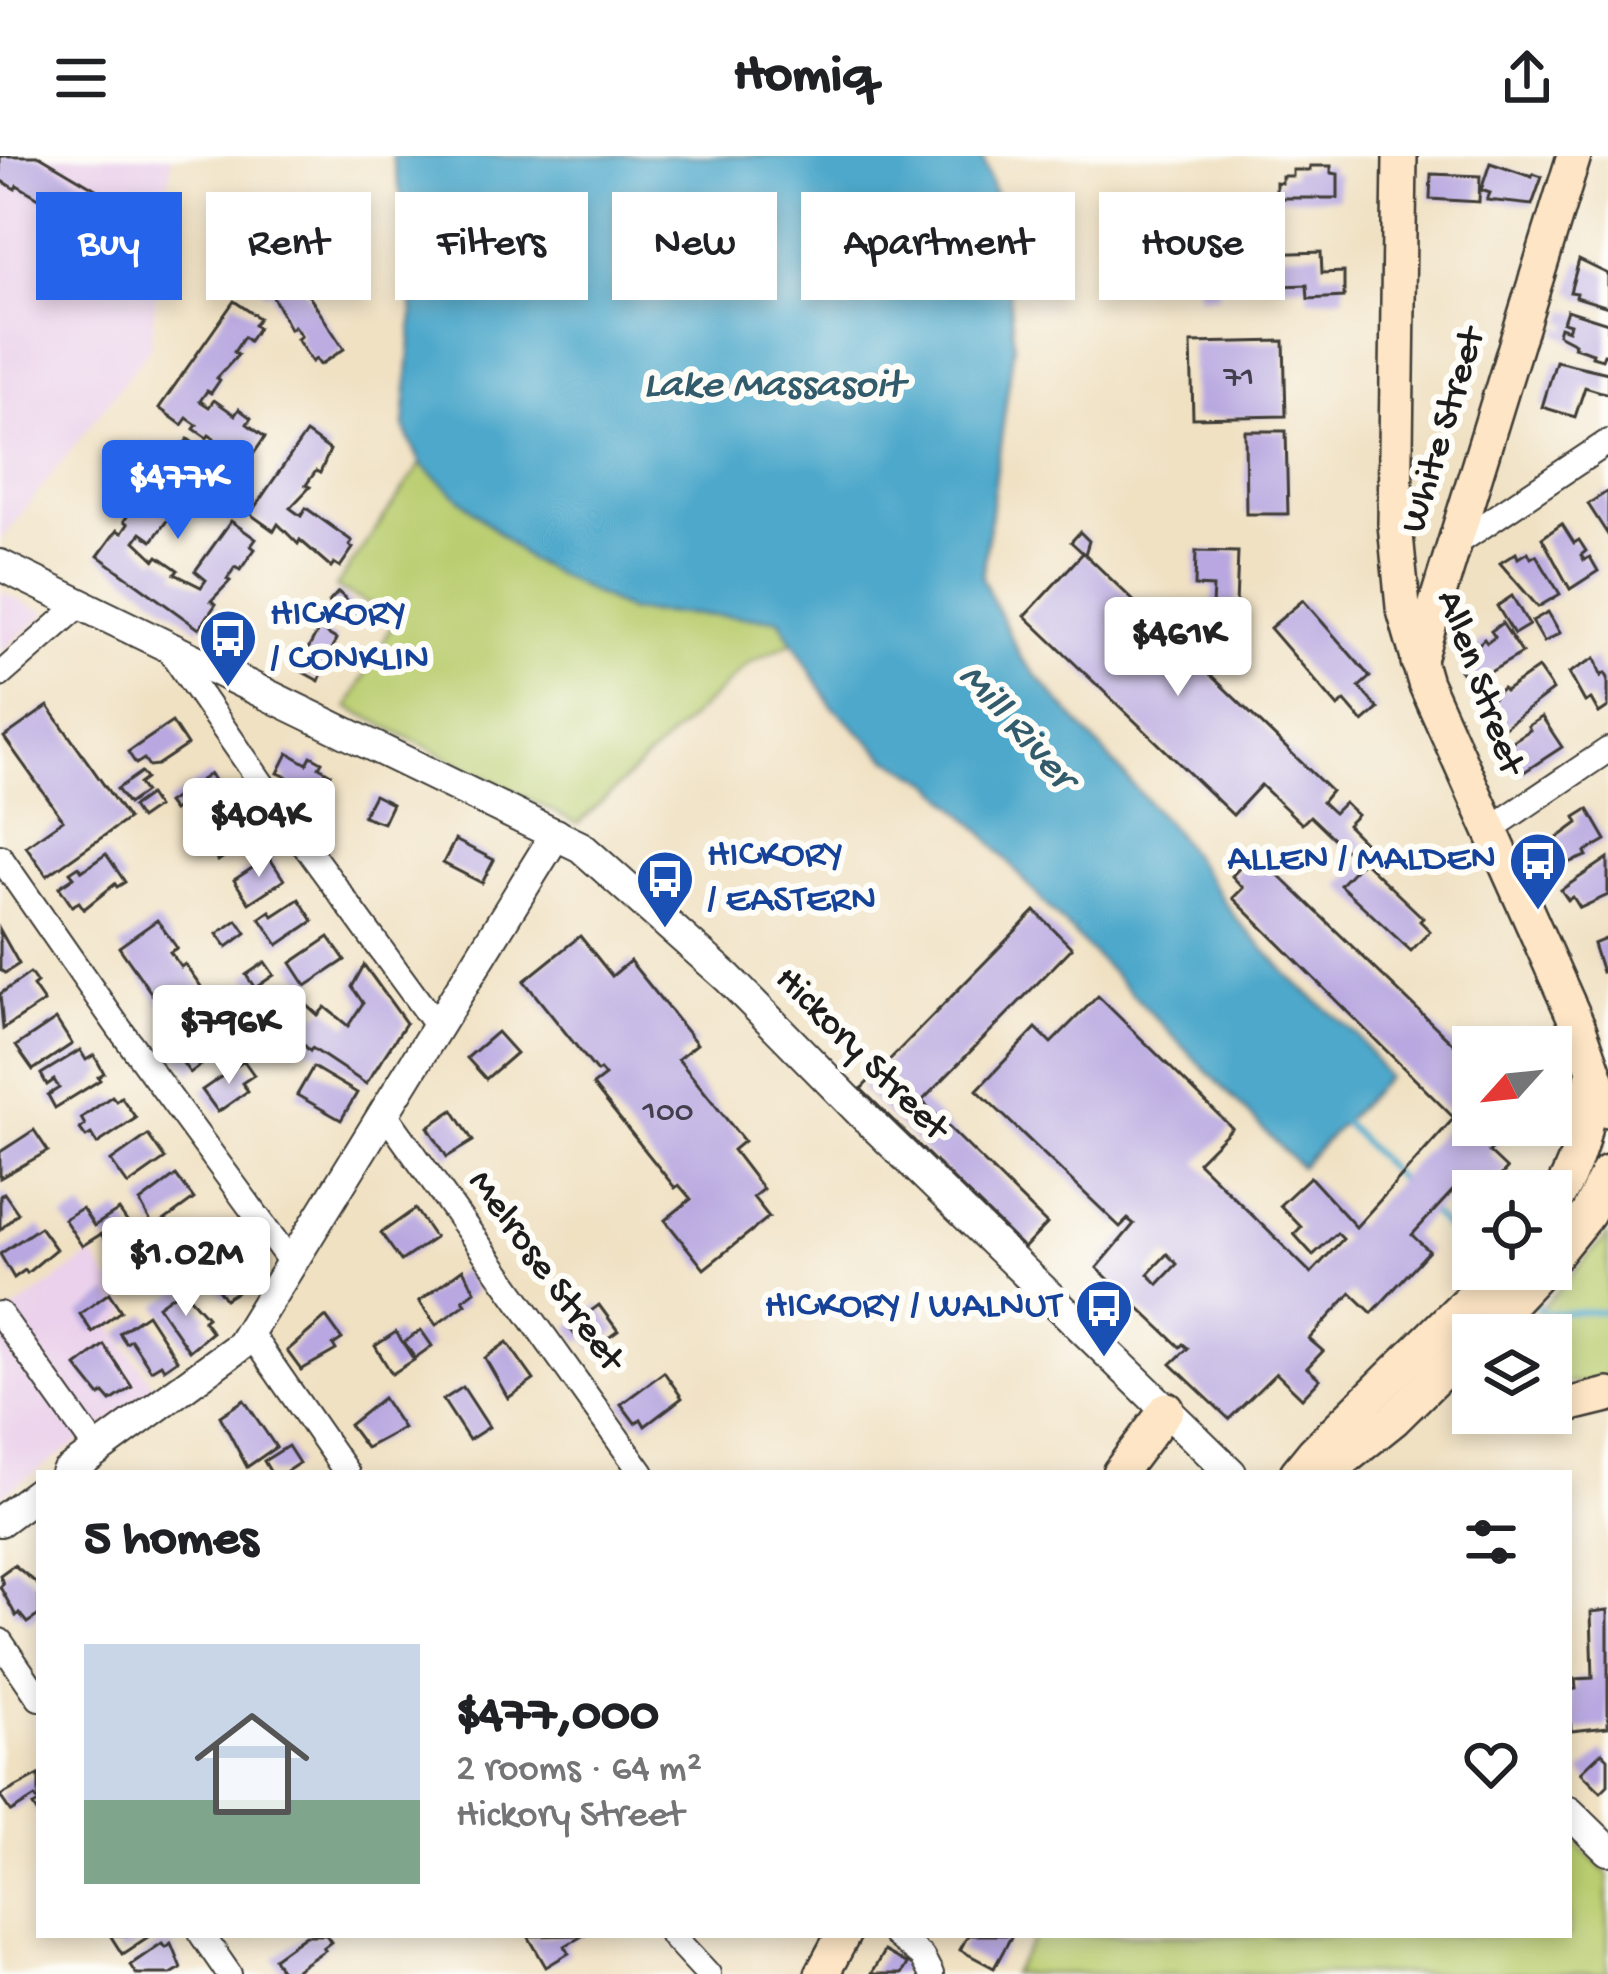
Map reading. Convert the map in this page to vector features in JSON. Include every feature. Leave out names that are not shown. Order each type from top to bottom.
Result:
[{"type":"main road","name":"Allen Street","points":[[1400,156],[1395,533],[1399,588],[1418,662],[1489,830],[1600,1066],[1608,1110]]},
{"type":"main road","name":"White Street","points":[[1418,662],[1574,156]]},
{"type":"main road","name":"Allen Street","points":[[1572,1171],[1600,1066]]},
{"type":"main road","points":[[1572,1232],[1588,1213],[1608,1172]]},
{"type":"main road","points":[[1489,1314],[1517,1290]]},
{"type":"main road","points":[[1301,1470],[1452,1345]]},
{"type":"main road","points":[[1331,1470],[1393,1420],[1452,1352]]},
{"type":"main road","points":[[1572,1404],[1608,1395]]},
{"type":"main road","points":[[1121,1470],[1167,1409]]},
{"type":"main road","points":[[822,1974],[841,1938]]},
{"type":"street","points":[[1454,544],[1608,442]]},
{"type":"street","name":"Hickory Street","points":[[0,566],[581,847],[728,978],[1228,1470]]},
{"type":"street","points":[[0,675],[80,604]]},
{"type":"street","points":[[166,645],[438,1028]]},
{"type":"street","points":[[1489,830],[1608,750]]},
{"type":"street","points":[[70,1470],[241,1345],[556,834]]},
{"type":"street","points":[[0,857],[292,1264]]},
{"type":"street","name":"Melrose Street","points":[[386,1115],[640,1470]]},
{"type":"street","points":[[0,1314],[98,1450]]},
{"type":"street","points":[[249,1332],[345,1470]]},
{"type":"street","points":[[0,1521],[36,1494]]},
{"type":"street","points":[[0,1641],[36,1694]]},
{"type":"street","points":[[1572,1815],[1608,1850]]},
{"type":"street","points":[[204,1938],[229,1974]]},
{"type":"street","points":[[675,1938],[708,1974]]},
{"type":"street","points":[[900,1938],[922,1957],[932,1974]]},
{"type":"shaded area","points":[[0,156],[172,156],[168,192],[36,192],[36,300],[156,300],[150,348],[0,541]]},
{"type":"shaded area","points":[[0,591],[47,613],[0,652]]},
{"type":"shaded area","points":[[92,1254],[130,1311],[114,1329],[156,1389],[0,1496],[0,1320]]},
{"type":"green space","points":[[421,464],[529,560],[628,611],[778,618],[795,641],[749,663],[578,824],[348,707],[396,618],[336,587]]},
{"type":"green space","points":[[1608,1235],[1608,1377],[1588,1383],[1572,1383],[1572,1314],[1536,1314],[1558,1290],[1572,1290],[1572,1275]]},
{"type":"green space","points":[[1572,1839],[1608,1874],[1608,1974],[1012,1974],[1035,1938],[1572,1938]]},
{"type":"water","name":"Lake Massasoit","points":[[392,156],[982,156],[994,192],[801,192],[801,300],[1010,300],[1014,344],[982,578],[1021,658],[1178,836],[1237,920],[1295,982],[1357,1035],[1387,1077],[1300,1167],[1044,903],[984,834],[932,783],[887,758],[831,705],[779,619],[629,611],[529,560],[421,464],[404,427],[412,300],[588,300],[588,192],[400,192]]},
{"type":"building","points":[[0,156],[40,156],[101,192],[36,192],[36,196],[0,180]]},
{"type":"building","points":[[1490,163],[1542,177],[1532,205],[1487,200],[1490,193],[1481,190]]},
{"type":"building","points":[[1310,166],[1331,166],[1331,173],[1338,174],[1338,198],[1285,198],[1285,192],[1276,192],[1282,176],[1310,170]]},
{"type":"building","points":[[1431,174],[1480,176],[1479,202],[1430,199]]},
{"type":"building","points":[[1321,252],[1322,273],[1344,272],[1344,297],[1308,299],[1307,285],[1285,286],[1285,253]]},
{"type":"building","points":[[1579,260],[1608,274],[1608,307],[1570,292]]},
{"type":"building","points":[[275,300],[312,300],[344,349],[320,365],[316,359],[312,362],[294,326],[290,329]]},
{"type":"building","points":[[234,301],[259,318],[254,325],[258,328],[249,341],[244,337],[234,352],[238,355],[200,401],[209,407],[214,400],[235,415],[239,409],[251,418],[247,424],[265,437],[248,462],[216,445],[219,442],[194,429],[197,425],[187,418],[182,425],[159,408]]},
{"type":"building","points":[[1567,310],[1608,323],[1608,355],[1602,359],[1592,356],[1558,334],[1560,327],[1568,330],[1570,324],[1563,322]]},
{"type":"building","points":[[1284,341],[1286,416],[1193,418],[1191,343]]},
{"type":"building","points":[[1556,361],[1608,373],[1608,394],[1585,387],[1575,417],[1542,407]]},
{"type":"building","points":[[1245,431],[1286,431],[1288,514],[1246,514]]},
{"type":"building","points":[[306,433],[330,450],[320,473],[316,471],[306,485],[310,487],[290,508],[301,516],[306,508],[352,541],[353,548],[340,567],[334,563],[331,567],[278,524],[274,531],[250,514]]},
{"type":"building","points":[[188,439],[218,461],[188,503],[170,494],[166,500],[177,507],[152,541],[141,533],[135,541],[155,560],[158,556],[178,570],[175,574],[201,587],[206,580],[195,571],[231,521],[256,539],[251,546],[255,549],[240,570],[235,567],[230,581],[211,601],[216,604],[199,629],[98,556],[117,530],[122,533],[133,508],[137,511],[149,487],[154,490],[162,478],[159,475]]},
{"type":"building","points":[[1608,491],[1608,535],[1588,504]]},
{"type":"building","points":[[1562,524],[1574,543],[1579,540],[1586,551],[1581,555],[1584,560],[1590,557],[1598,571],[1570,589],[1542,538]]},
{"type":"building","points":[[1080,532],[1089,541],[1085,554],[1331,791],[1322,802],[1334,813],[1344,803],[1357,815],[1347,825],[1366,844],[1353,857],[1310,816],[1302,824],[1261,785],[1233,815],[1025,616],[1083,553],[1071,542]]},
{"type":"building","points":[[1196,551],[1238,552],[1236,606],[1212,605],[1213,587],[1195,586]]},
{"type":"building","points":[[1528,552],[1531,558],[1536,555],[1560,594],[1538,607],[1500,563]]},
{"type":"building","points":[[338,592],[361,612],[350,625],[329,602]]},
{"type":"building","points":[[1512,596],[1529,625],[1514,634],[1497,606]]},
{"type":"building","points":[[1303,600],[1370,677],[1359,687],[1378,709],[1363,722],[1345,701],[1338,707],[1270,628]]},
{"type":"building","points":[[1548,612],[1560,633],[1544,642],[1532,621]]},
{"type":"building","points":[[1502,623],[1522,653],[1470,684],[1460,670],[1466,666],[1462,660],[1484,639],[1487,643],[1495,637],[1491,631]]},
{"type":"building","points":[[319,629],[336,639],[319,681],[297,669]]},
{"type":"building","points":[[1595,658],[1601,676],[1605,673],[1608,678],[1608,707],[1599,713],[1591,699],[1585,702],[1569,673]]},
{"type":"building","points":[[1538,668],[1553,690],[1502,729],[1488,703],[1502,688],[1505,691]]},
{"type":"building","points":[[48,706],[128,819],[47,876],[26,846],[63,820],[4,737]]},
{"type":"building","points":[[1542,717],[1562,747],[1521,774],[1513,763],[1507,768],[1496,752]]},
{"type":"building","points":[[172,722],[187,745],[157,765],[149,766],[144,759],[136,764],[128,752]]},
{"type":"building","points":[[288,753],[307,764],[311,756],[331,774],[317,800],[284,782],[287,777],[278,773]]},
{"type":"building","points":[[141,772],[146,779],[139,784],[145,792],[128,804],[117,789]]},
{"type":"building","points":[[210,774],[224,796],[188,820],[179,807],[173,811],[167,803]]},
{"type":"building","points":[[149,795],[157,807],[140,819],[132,807]]},
{"type":"building","points":[[374,795],[392,804],[383,823],[363,816]]},
{"type":"building","points":[[1588,809],[1606,840],[1585,852],[1587,856],[1561,866],[1548,845],[1578,823],[1575,817]]},
{"type":"building","points":[[237,816],[252,838],[218,861],[203,839]]},
{"type":"building","points":[[455,840],[494,860],[482,883],[443,863]]},
{"type":"building","points":[[106,854],[125,882],[115,884],[84,909],[79,902],[72,906],[59,887],[74,877],[70,872],[79,866],[82,871]]},
{"type":"building","points":[[269,857],[284,880],[249,903],[234,880]]},
{"type":"building","points":[[1608,858],[1608,895],[1580,908],[1573,897],[1568,900],[1561,890]]},
{"type":"building","points":[[1363,861],[1423,918],[1420,921],[1430,931],[1411,951],[1340,885]]},
{"type":"building","points":[[1245,862],[1257,874],[1267,864],[1452,1043],[1452,1116],[1233,898],[1243,888],[1232,876]]},
{"type":"building","points":[[299,899],[313,921],[278,945],[260,918],[270,911],[273,916]]},
{"type":"building","points":[[1035,911],[1072,948],[922,1101],[1047,1224],[1024,1248],[861,1089]]},
{"type":"building","points":[[157,920],[177,948],[170,952],[202,988],[166,1014],[119,947]]},
{"type":"building","points":[[237,920],[246,933],[227,947],[217,934]]},
{"type":"building","points":[[0,930],[19,964],[5,973],[0,970]]},
{"type":"building","points":[[580,936],[612,976],[630,961],[697,1044],[678,1059],[744,1141],[733,1150],[763,1189],[753,1197],[769,1217],[704,1269],[665,1220],[691,1199],[679,1185],[675,1188],[593,1085],[605,1076],[524,981]]},
{"type":"building","points":[[329,937],[345,960],[306,986],[291,963]]},
{"type":"building","points":[[1608,938],[1608,970],[1602,972],[1593,944]]},
{"type":"building","points":[[265,962],[274,975],[255,988],[246,975]]},
{"type":"building","points":[[364,965],[406,1023],[366,1084],[312,1048],[310,1051],[275,1015],[298,997],[318,1015],[325,1007],[348,1026],[363,1003],[352,987]]},
{"type":"building","points":[[30,973],[44,1002],[3,1029],[0,994]]},
{"type":"building","points":[[1098,996],[1232,1128],[1198,1162],[1311,1273],[1343,1239],[1337,1233],[1313,1255],[1294,1234],[1301,1227],[1280,1205],[1310,1177],[1356,1227],[1452,1120],[1452,1146],[1495,1146],[1489,1152],[1507,1169],[1452,1170],[1452,1192],[1412,1235],[1429,1251],[1372,1313],[1351,1293],[1309,1339],[1323,1351],[1307,1368],[1320,1379],[1302,1398],[1276,1373],[1229,1419],[1171,1364],[1188,1348],[1180,1347],[1097,1268],[1134,1224],[1128,1219],[1120,1227],[977,1090],[1036,1028],[1051,1043]],"holes":[[[1167,1254],[1177,1264],[1158,1284],[1148,1274]]]},
{"type":"building","points":[[256,1000],[280,1028],[256,1043],[237,1011]]},
{"type":"building","points":[[219,1016],[236,1046],[229,1051],[226,1047],[190,1073],[173,1049]]},
{"type":"building","points":[[56,1019],[72,1044],[33,1070],[16,1046]]},
{"type":"building","points":[[497,1032],[516,1053],[486,1079],[467,1058]]},
{"type":"building","points":[[80,1050],[86,1060],[94,1055],[104,1073],[55,1108],[48,1095],[59,1088],[54,1080],[47,1085],[41,1074]]},
{"type":"building","points":[[244,1061],[254,1075],[242,1083],[248,1091],[218,1112],[202,1090]]},
{"type":"building","points":[[313,1067],[357,1093],[341,1120],[297,1095]]},
{"type":"building","points":[[112,1096],[116,1101],[121,1097],[136,1118],[97,1144],[80,1129],[85,1125],[81,1118]]},
{"type":"building","points":[[453,1110],[473,1141],[447,1157],[428,1127]]},
{"type":"building","points":[[34,1130],[48,1151],[0,1178],[0,1152]]},
{"type":"building","points":[[148,1135],[165,1159],[128,1185],[111,1161]]},
{"type":"building","points":[[176,1175],[194,1199],[154,1228],[140,1202]]},
{"type":"building","points":[[4,1193],[18,1213],[0,1230],[0,1196]]},
{"type":"building","points":[[82,1208],[94,1226],[119,1210],[132,1229],[108,1244],[101,1234],[82,1246],[64,1219]]},
{"type":"building","points":[[415,1209],[435,1238],[401,1261],[381,1233]]},
{"type":"building","points":[[40,1227],[56,1249],[14,1278],[0,1254]]},
{"type":"building","points":[[219,1236],[246,1279],[237,1284],[241,1289],[225,1299],[191,1254]]},
{"type":"building","points":[[463,1269],[475,1291],[463,1300],[466,1304],[436,1325],[419,1301]]},
{"type":"building","points":[[182,1289],[207,1317],[203,1320],[212,1332],[189,1351],[158,1306]]},
{"type":"building","points":[[109,1293],[121,1311],[92,1332],[80,1314]]},
{"type":"building","points":[[599,1305],[618,1331],[593,1349],[585,1338],[580,1342],[569,1327]]},
{"type":"building","points":[[147,1314],[177,1360],[164,1369],[161,1364],[151,1370],[131,1340],[126,1343],[119,1333]]},
{"type":"building","points":[[326,1317],[342,1339],[333,1345],[336,1350],[301,1370],[287,1351]]},
{"type":"building","points":[[421,1330],[432,1346],[415,1358],[404,1342]]},
{"type":"building","points":[[396,1332],[414,1360],[392,1374],[375,1346]]},
{"type":"building","points":[[507,1342],[534,1380],[508,1398],[485,1358]]},
{"type":"building","points":[[104,1345],[132,1387],[111,1401],[104,1393],[100,1396],[76,1366]]},
{"type":"building","points":[[664,1372],[682,1398],[645,1426],[641,1419],[635,1423],[621,1404]]},
{"type":"building","points":[[463,1387],[489,1427],[469,1440],[443,1400]]},
{"type":"building","points":[[383,1398],[403,1428],[366,1448],[349,1425]]},
{"type":"building","points":[[244,1400],[276,1447],[247,1467],[220,1416]]},
{"type":"building","points":[[288,1446],[299,1463],[288,1470],[269,1470],[264,1461]]},
{"type":"building","points":[[14,1565],[36,1583],[36,1617],[27,1623],[19,1613],[16,1616],[0,1587],[0,1575]]},
{"type":"building","points":[[1608,1610],[1608,1727],[1572,1731],[1575,1679],[1593,1678],[1591,1612]]},
{"type":"building","points":[[1602,1752],[1608,1758],[1608,1785],[1601,1792],[1581,1772]]},
{"type":"building","points":[[36,1777],[36,1798],[11,1812],[0,1796]]},
{"type":"building","points":[[112,1938],[146,1938],[122,1954]]},
{"type":"building","points":[[302,1938],[331,1942],[290,1974],[283,1974],[274,1958]]},
{"type":"building","points":[[529,1938],[579,1938],[565,1946],[569,1953],[546,1967]]},
{"type":"building","points":[[966,1938],[1010,1938],[994,1968],[960,1950]]},
{"type":"building","points":[[162,1943],[165,1947],[171,1943],[181,1968],[171,1974],[136,1974],[130,1965]]},
{"type":"building","points":[[884,1951],[907,1964],[901,1974],[871,1974]]},
{"type":"waterway","name":"Mill River","points":[[1343,1121],[1404,1185]]},
{"type":"waterway","name":"Mill River","points":[[1426,1208],[1452,1233]]},
{"type":"waterway","name":"Mill River","points":[[1527,1298],[1545,1313],[1608,1311]]},
{"type":"place","name":"HICKORY / CONKLIN","points":[[228,689]]},
{"type":"place","name":"ALLEN / MALDEN","points":[[1538,912]]},
{"type":"place","name":"HICKORY / EASTERN","points":[[665,930]]},
{"type":"place","name":"HICKORY / WALNUT","points":[[1104,1359]]}]
